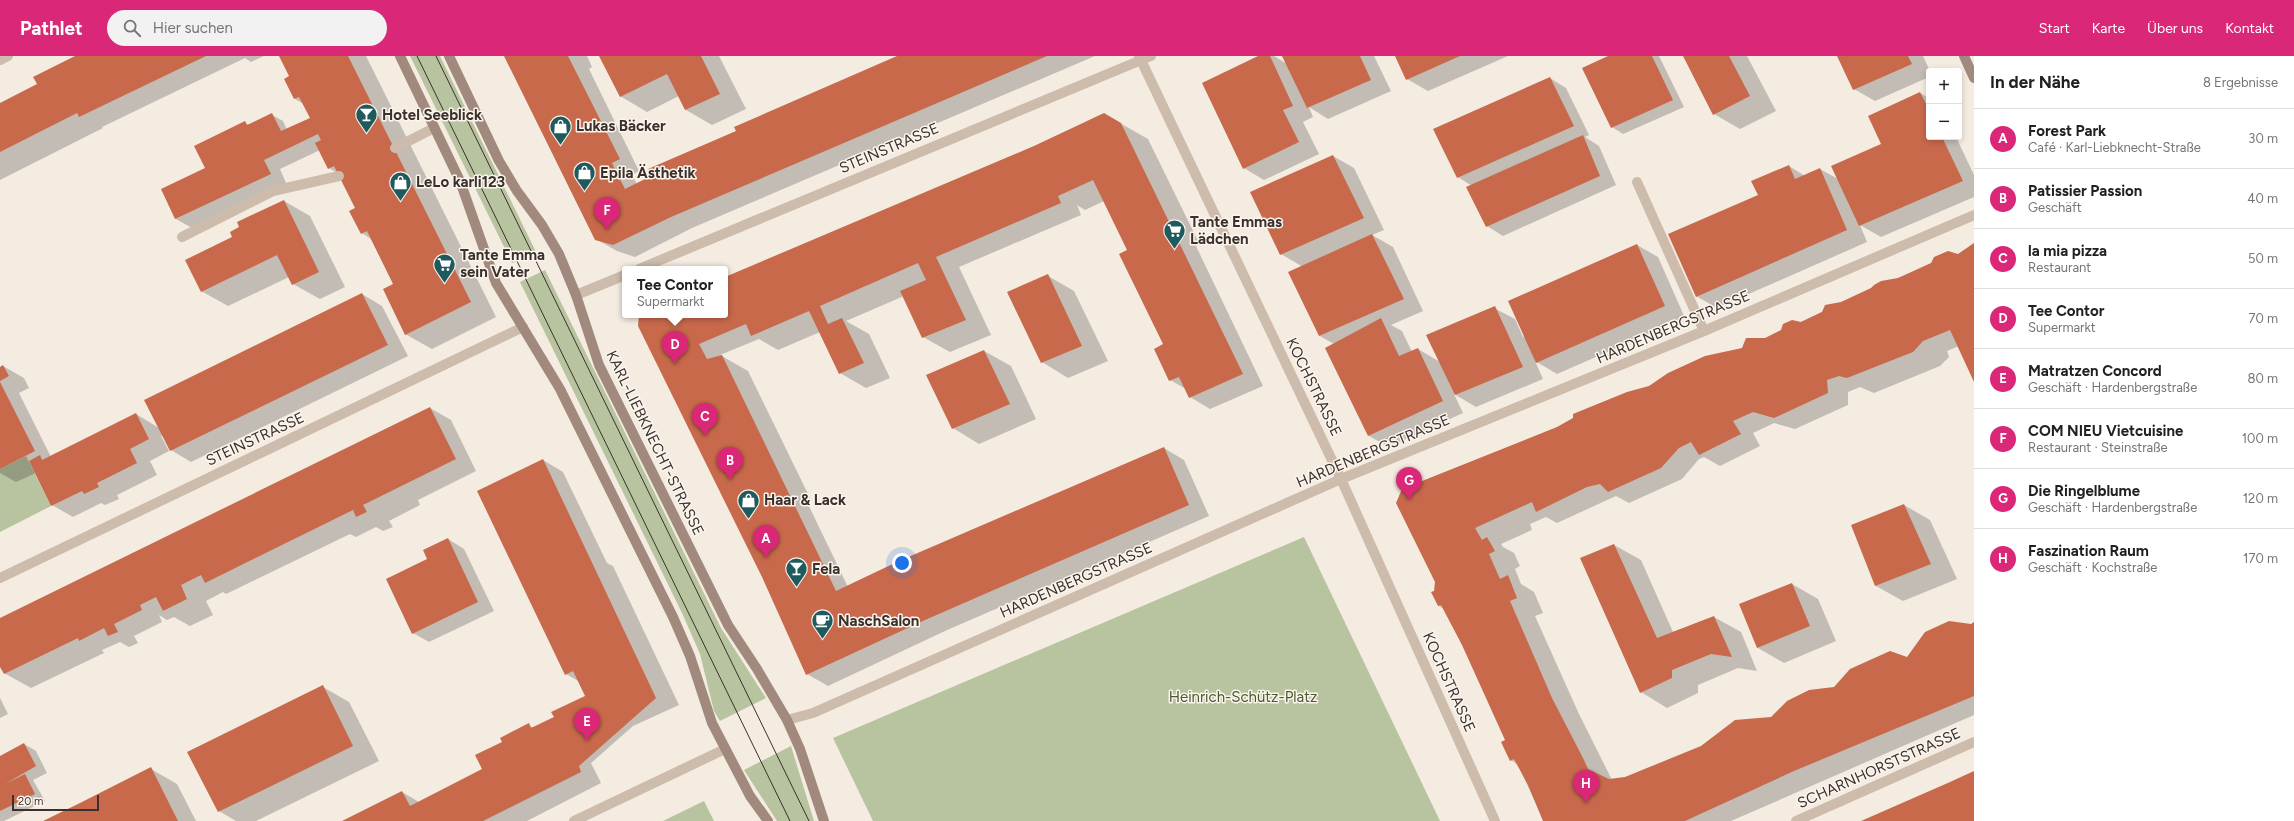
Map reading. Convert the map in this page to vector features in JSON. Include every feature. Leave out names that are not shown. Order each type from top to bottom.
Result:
[{"type":"main road","points":[[400,56],[460,182],[496,283],[560,389],[673,617],[690,656],[712,723],[750,796],[768,821]]},
{"type":"main road","name":"KARL-LIEBKNECHT-STRASSE","points":[[449,56],[499,161],[546,231],[561,259],[576,295],[599,365],[728,625],[757,669],[787,720],[800,749],[824,821]]},
{"type":"main road","points":[[1964,56],[1974,78]]},
{"type":"street","points":[[0,60],[8,56]]},
{"type":"street","name":"STEINSTRASSE","points":[[646,266],[1144,57]]},
{"type":"street","name":"KOCHSTRASSE","points":[[1144,57],[1341,479],[1495,821]]},
{"type":"street","points":[[395,148],[434,128]]},
{"type":"street","points":[[182,237],[273,191],[339,176]]},
{"type":"street","points":[[1637,182],[1704,331]]},
{"type":"street","name":"HARDENBERGSTRASSE","points":[[787,720],[813,713],[1341,479],[1704,331],[1974,215]]},
{"type":"street","points":[[576,295],[622,276]]},
{"type":"street","name":"STEINSTRASSE","points":[[0,578],[523,326]]},
{"type":"street","name":"SCHARNHORSTSTRASSE","points":[[1796,821],[1974,742]]},
{"type":"street","points":[[574,821],[725,749]]},
{"type":"green space","points":[[410,56],[440,56],[536,252],[512,263]]},
{"type":"green space","points":[[545,270],[721,628],[766,698],[720,721],[714,711],[700,654],[682,613],[520,282]]},
{"type":"green space","points":[[26,456],[51,506],[0,532],[0,469]]},
{"type":"green space","name":"Heinrich-Schütz-Platz","points":[[1304,537],[1440,821],[873,821],[833,738]]},
{"type":"green space","points":[[791,746],[814,821],[777,821],[744,770]]},
{"type":"green space","points":[[704,801],[714,821],[663,821]]},
{"type":"building","points":[[75,56],[206,56],[79,117],[77,113],[0,152],[0,103],[37,84],[33,77]]},
{"type":"building","points":[[279,56],[348,56],[471,302],[405,335],[383,289],[393,284],[367,231],[361,234],[349,211],[355,208],[334,166],[328,169],[315,143],[321,140],[318,134],[264,160],[271,174],[175,219],[161,189],[205,168],[194,146],[245,121],[247,125],[272,113],[281,131],[310,118],[299,97],[294,99],[284,79],[289,76]]},
{"type":"building","points":[[504,56],[568,56],[620,159],[612,163],[625,189],[651,176],[648,169],[736,131],[734,127],[897,56],[1047,56],[671,217],[613,245],[595,240]]},
{"type":"building","points":[[599,56],[701,56],[720,94],[685,110],[667,74],[620,97]]},
{"type":"building","points":[[1258,56],[1270,56],[1293,106],[1283,110],[1299,142],[1243,169],[1202,83]]},
{"type":"building","points":[[1282,56],[1360,56],[1371,80],[1307,108]]},
{"type":"building","points":[[1395,56],[1460,56],[1406,80]]},
{"type":"building","points":[[1608,56],[1652,56],[1673,100],[1611,128],[1582,68]]},
{"type":"building","points":[[1683,56],[1729,56],[1750,96],[1713,115]]},
{"type":"building","points":[[1837,56],[1908,56],[1912,64],[1853,90]]},
{"type":"building","points":[[1550,77],[1574,126],[1457,178],[1433,129]]},
{"type":"building","points":[[1920,92],[1926,104],[1926,140],[1943,140],[1963,181],[1859,226],[1831,166],[1881,144],[1868,116]]},
{"type":"building","points":[[1104,113],[1121,123],[1243,374],[1189,398],[1179,377],[1169,381],[1154,349],[1163,344],[1119,254],[1127,250],[1093,180],[1058,196],[1061,203],[936,257],[966,320],[922,338],[900,291],[926,280],[918,263],[820,306],[828,324],[842,318],[864,363],[839,374],[809,311],[751,336],[746,324],[699,344],[707,359],[722,355],[836,591],[899,561],[1164,447],[1189,505],[925,620],[806,675],[762,577],[638,326],[639,318],[728,318],[728,276],[1034,146]]},
{"type":"building","points":[[1583,135],[1600,176],[1486,227],[1466,187]]},
{"type":"building","points":[[1333,155],[1364,218],[1280,255],[1250,192]]},
{"type":"building","points":[[1789,165],[1795,179],[1820,168],[1847,230],[1696,297],[1668,234],[1758,195],[1751,181]]},
{"type":"building","points":[[284,200],[319,272],[292,285],[277,255],[201,292],[185,260],[232,237],[230,232],[239,227],[237,222]]},
{"type":"building","points":[[1372,234],[1404,299],[1319,336],[1288,272]]},
{"type":"building","points":[[1974,243],[1974,382],[1950,330],[1923,341],[1913,352],[1847,378],[1839,376],[1827,380],[1828,393],[1774,418],[1753,412],[1733,421],[1741,434],[1699,455],[1691,442],[1679,448],[1661,468],[1608,492],[1600,484],[1587,487],[1536,512],[1532,502],[1475,528],[1482,540],[1487,537],[1495,551],[1489,554],[1500,579],[1508,575],[1517,598],[1510,601],[1552,698],[1588,769],[1609,779],[1625,777],[1701,746],[1735,720],[1771,717],[1787,701],[1809,690],[1834,687],[1850,669],[1890,651],[1907,657],[1925,632],[1949,621],[1971,624],[1974,622],[1974,696],[1794,771],[1685,821],[1543,821],[1528,785],[1514,759],[1510,761],[1501,742],[1505,740],[1462,645],[1441,605],[1438,606],[1431,592],[1434,591],[1435,582],[1396,503],[1402,489],[1557,427],[1573,418],[1573,414],[1627,392],[1649,386],[1668,373],[1705,356],[1742,348],[1746,338],[1765,338],[1781,330],[1783,324],[1792,320],[1801,322],[1822,312],[1825,305],[1841,302],[1871,288],[1881,281],[1898,278],[1931,263],[1934,257],[1948,251],[1958,254]]},
{"type":"building","points":[[1637,244],[1665,306],[1536,363],[1508,301]]},
{"type":"building","points":[[1048,274],[1082,346],[1041,363],[1007,292]]},
{"type":"building","points":[[362,293],[388,345],[170,451],[144,400]]},
{"type":"building","points":[[1495,306],[1523,367],[1455,395],[1426,335]]},
{"type":"building","points":[[1381,318],[1399,356],[1418,348],[1443,401],[1368,436],[1325,348]]},
{"type":"building","points":[[984,350],[1010,404],[952,429],[926,375]]},
{"type":"building","points":[[3,365],[9,376],[0,381],[0,367]]},
{"type":"building","points":[[0,382],[35,451],[0,469]]},
{"type":"building","points":[[430,407],[456,459],[363,505],[367,512],[356,517],[353,510],[205,583],[201,575],[181,585],[187,599],[163,611],[156,597],[140,605],[142,610],[114,624],[118,632],[108,636],[104,628],[79,641],[78,638],[4,674],[0,667],[0,618]]},
{"type":"building","points":[[136,413],[149,439],[130,449],[137,463],[97,483],[99,487],[84,494],[82,491],[51,506],[29,461],[40,455],[42,460]]},
{"type":"building","points":[[543,459],[656,698],[579,766],[581,772],[483,821],[342,821],[402,791],[410,806],[482,769],[475,755],[502,742],[500,738],[529,723],[531,728],[554,717],[551,712],[585,696],[573,671],[565,675],[477,491]]},
{"type":"building","points":[[1904,504],[1931,564],[1875,586],[1851,525]]},
{"type":"building","points":[[448,538],[478,602],[412,634],[386,579],[427,559],[423,550]]},
{"type":"building","points":[[1614,544],[1657,638],[1714,616],[1732,657],[1711,654],[1672,670],[1672,678],[1640,693],[1580,558]]},
{"type":"building","points":[[1792,583],[1810,626],[1757,648],[1739,604]]},
{"type":"building","points":[[323,685],[353,746],[218,812],[187,752]]},
{"type":"building","points":[[24,743],[36,766],[5,784],[25,774],[35,794],[0,811],[0,756]]},
{"type":"building","points":[[151,767],[178,821],[43,821],[80,803]]},
{"type":"building","points":[[1974,771],[1974,821],[1861,821],[1950,782]]},
{"type":"tram line","points":[[417,56],[790,821]]},
{"type":"tram line","points":[[436,56],[809,821]]},
{"type":"place","name":"Hotel Seeblick","points":[[367,134]]},
{"type":"place","name":"Lukas Bäcker","points":[[561,146]]},
{"type":"place","name":"Epila Ästhetik","points":[[584,192]]},
{"type":"place","name":"LeLo karli123","points":[[401,202]]},
{"type":"place","name":"COM NIEU Vietcuisine","points":[[607,230]]},
{"type":"place","name":"Tante Emmas Lädchen","points":[[1174,250]]},
{"type":"place","name":"Tante Emma sein Vater","points":[[444,284]]},
{"type":"place","name":"Tee Contor","points":[[675,364]]},
{"type":"place","name":"la mia pizza","points":[[705,436]]},
{"type":"place","name":"Patissier Passion","points":[[730,480]]},
{"type":"place","name":"Die Ringelblume","points":[[1409,500]]},
{"type":"place","name":"Haar & Lack","points":[[749,520]]},
{"type":"place","name":"Forest Park","points":[[766,558]]},
{"type":"place","name":"Fela","points":[[796,588]]},
{"type":"place","name":"NaschSalon","points":[[822,640]]},
{"type":"place","name":"Matratzen Concord","points":[[587,741]]},
{"type":"place","name":"Faszination Raum","points":[[1586,803]]}]
